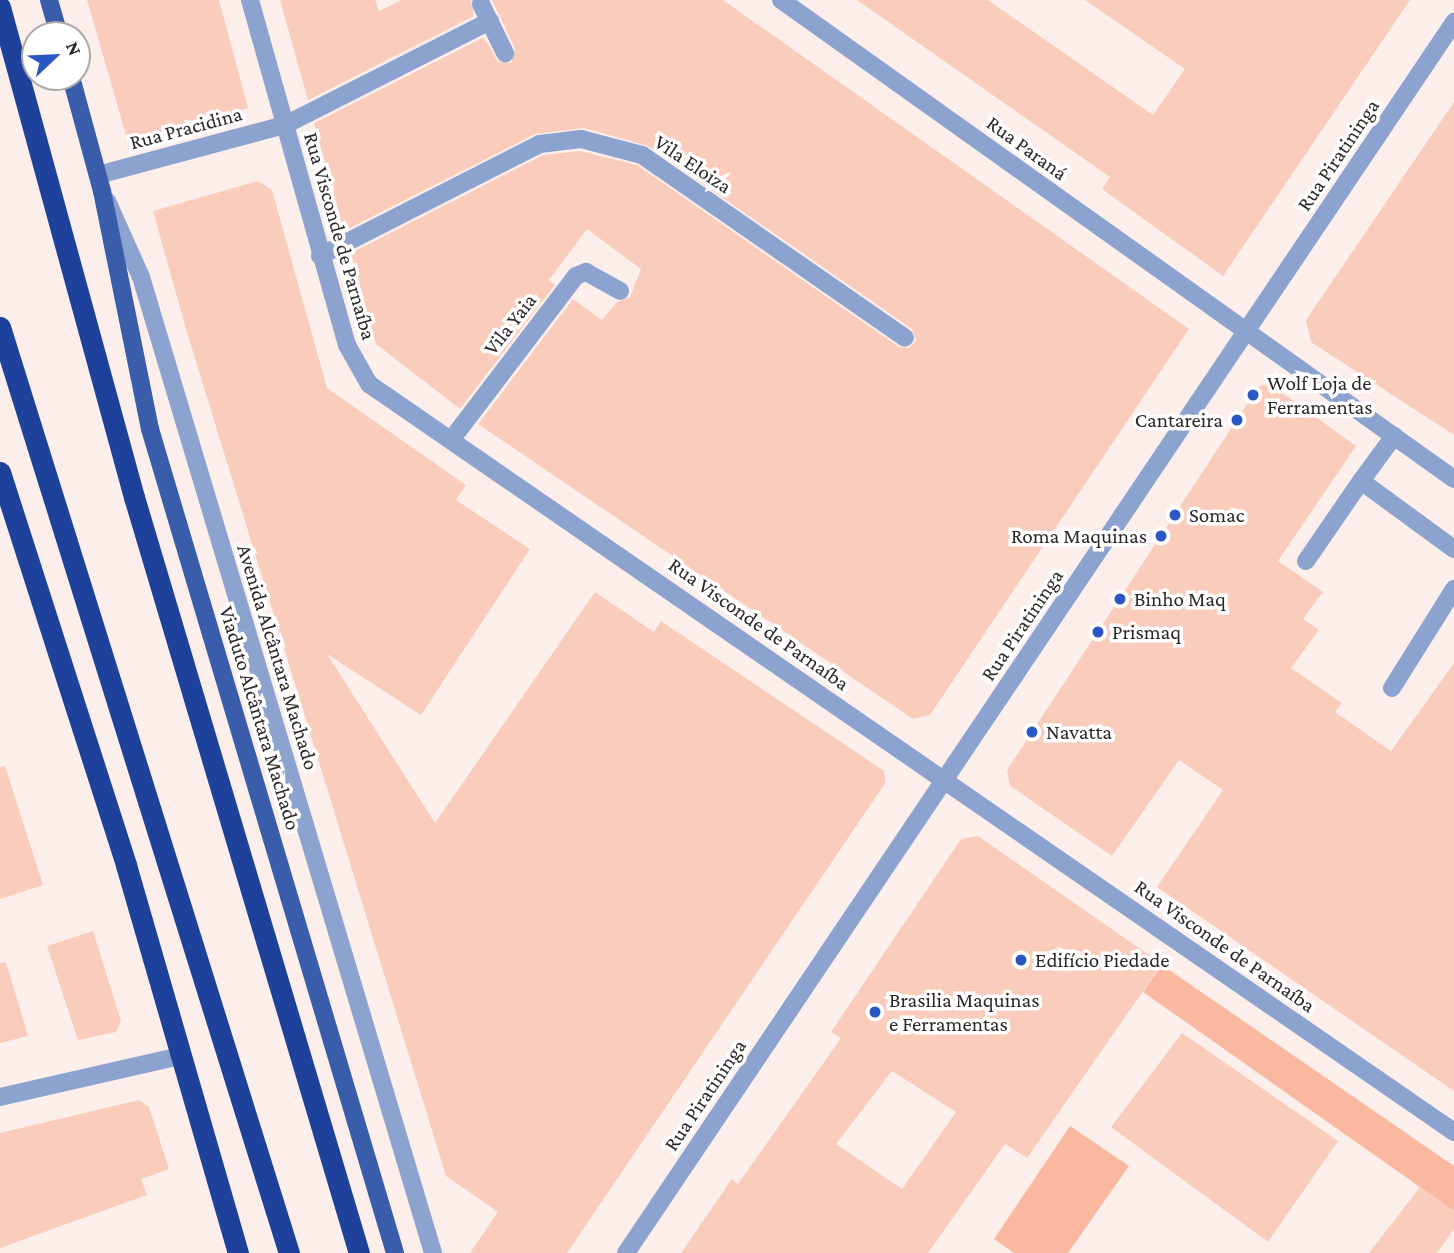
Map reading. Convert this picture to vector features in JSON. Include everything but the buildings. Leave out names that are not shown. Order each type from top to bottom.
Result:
[{"type":"highway","points":[[0,7],[64,243],[359,1253]]},
{"type":"highway","points":[[0,68],[20,81]]},
{"type":"highway","points":[[0,327],[289,1253]]},
{"type":"highway","points":[[0,472],[181,1056],[238,1253]]},
{"type":"main road","points":[[49,0],[55,21]]},
{"type":"main road","name":"Avenida Alcântara Machado","points":[[75,91],[100,183]]},
{"type":"main road","name":"Viaduto Alcântara Machado","points":[[100,183],[150,429],[395,1253]]},
{"type":"street","name":"Rua Visconde de Parnaíba","points":[[250,0],[320,256],[357,369],[369,384],[1454,1132]]},
{"type":"street","name":"Rua Paraná","points":[[781,0],[1454,479]]},
{"type":"street","points":[[481,4],[505,53]]},
{"type":"street","name":"Rua Pracidina","points":[[100,183],[285,125],[489,21]]},
{"type":"street","name":"Rua Piratininga","points":[[626,1253],[1247,334],[1454,22]]},
{"type":"street","name":"Vila Eloiza","points":[[320,256],[540,144],[581,139],[642,155],[905,338]]},
{"type":"street","name":"Avenida Alcântara Machado","points":[[100,183],[141,277],[433,1253]]},
{"type":"street","name":"Vila Yaia","points":[[451,440],[576,276],[586,272],[620,291]]},
{"type":"street","points":[[1306,561],[1394,436]]},
{"type":"street","points":[[1361,481],[1454,549]]},
{"type":"street","points":[[1392,688],[1454,589]]},
{"type":"street","points":[[0,1097],[181,1056]]},
{"type":"shaded area","points":[[1162,965],[1454,1166],[1454,1211],[1143,992]]},
{"type":"shaded area","points":[[1070,1126],[1129,1166],[1068,1253],[1014,1253],[994,1239]]},
{"type":"place","name":"Wolf Loja de Ferramentas","points":[[1253,395]]},
{"type":"place","name":"Cantareira","points":[[1237,420]]},
{"type":"place","name":"Somac","points":[[1175,515]]},
{"type":"place","name":"Roma Maquinas","points":[[1161,536]]},
{"type":"place","name":"Binho Maq","points":[[1120,599]]},
{"type":"place","name":"Prismaq","points":[[1098,632]]},
{"type":"place","name":"Navatta","points":[[1032,732]]},
{"type":"place","name":"Edifício Piedade","points":[[1021,960]]},
{"type":"place","name":"Brasilia Maquinas e Ferramentas","points":[[875,1012]]}]
